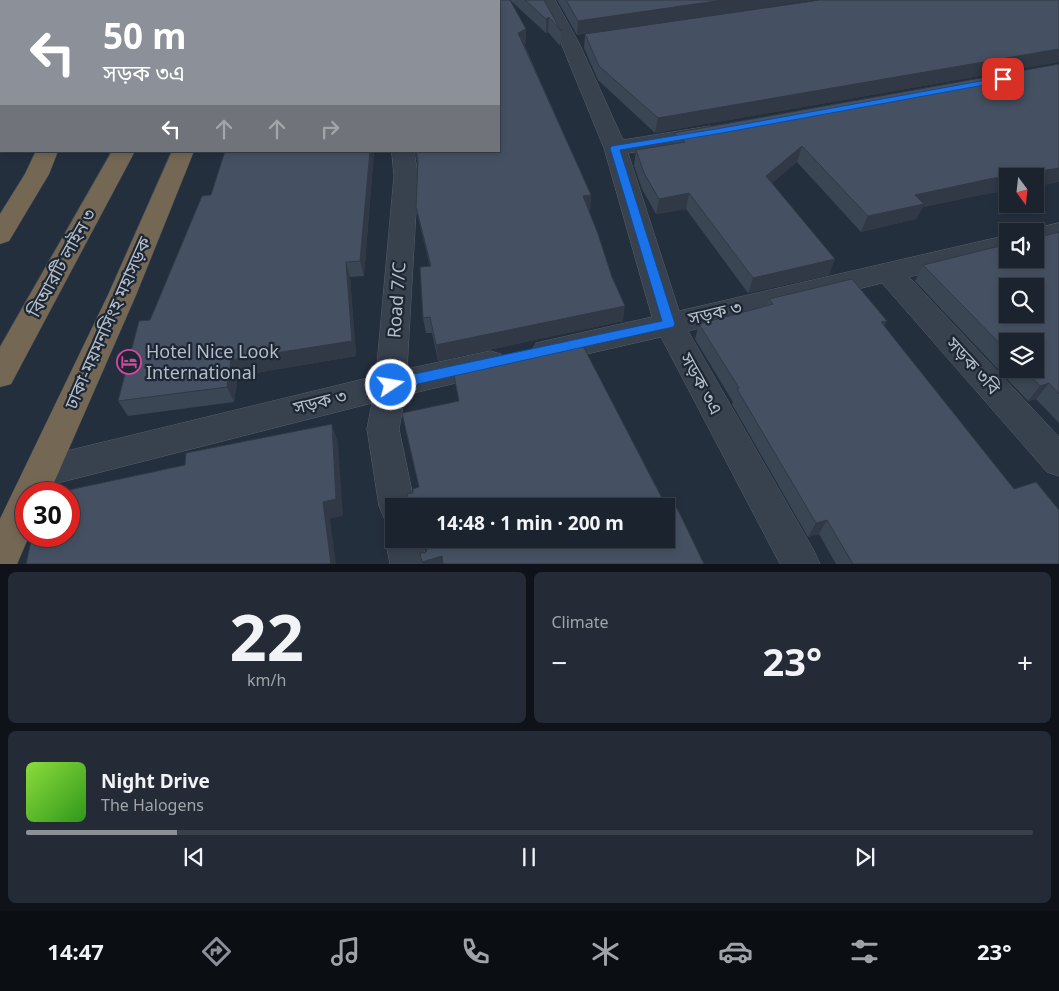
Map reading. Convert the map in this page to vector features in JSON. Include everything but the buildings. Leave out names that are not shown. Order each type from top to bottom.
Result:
[{"type":"highway","points":[[0,235],[37,174],[46,152]]},
{"type":"highway","name":"বিআরটি লাইন ৩","points":[[0,375],[123,152]]},
{"type":"highway","name":"ঢাকা-ময়মনসিংহ মহাসড়ক","points":[[36,482],[122,295],[183,152]]},
{"type":"highway","points":[[0,558],[15,527]]},
{"type":"street","name":"সড়ক ৩এ","points":[[546,0],[580,42],[615,148],[668,324],[800,564]]},
{"type":"street","points":[[615,148],[731,129]]},
{"type":"street","name":"Road 7/C","points":[[396,498],[383,429],[391,385],[406,176],[403,152]]},
{"type":"street","points":[[1044,235],[1059,232]]},
{"type":"street","name":"সড়ক ৩","points":[[40,482],[391,385],[668,324],[999,246]]},
{"type":"street","name":"সড়ক ৩বি","points":[[888,272],[1059,461]]},
{"type":"street","points":[[405,548],[408,564]]},
{"type":"place","name":"Hotel Nice Look International","points":[[129,362]]},
{"type":"route","points":[[391,385],[668,324],[615,148],[722,131],[1003,79]]}]
